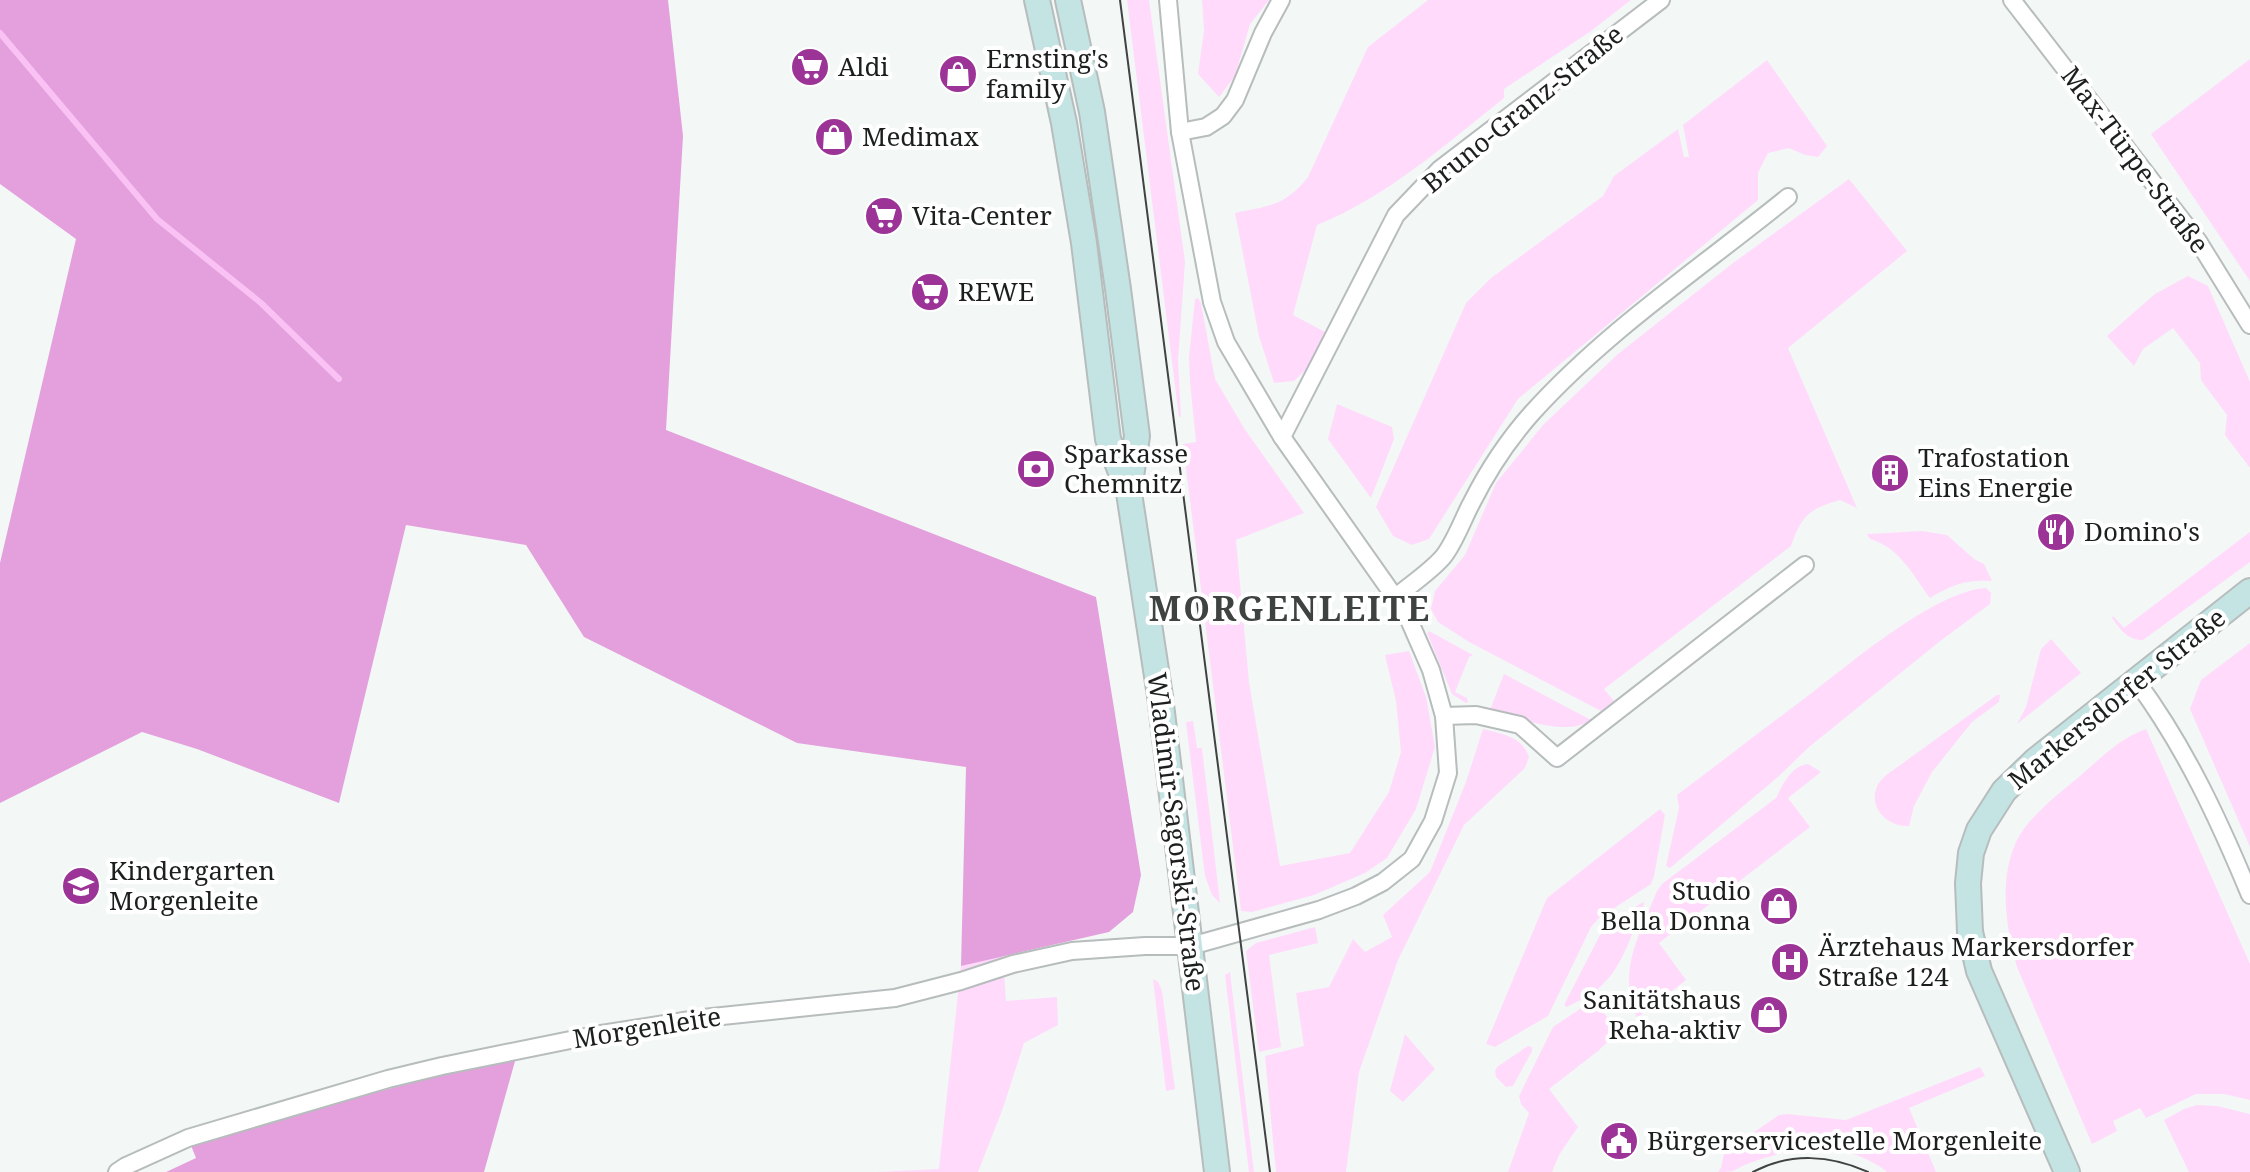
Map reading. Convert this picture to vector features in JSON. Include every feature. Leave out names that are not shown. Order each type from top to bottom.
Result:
[{"type":"main road","name":"Wladimir-Sagorski-Straße","points":[[1037,0],[1077,198],[1108,439],[1129,493],[1160,696],[1217,1172]]},
{"type":"main road","name":"Wladimir-Sagorski-Straße","points":[[1068,0],[1106,196],[1137,436],[1129,493]]},
{"type":"main road","name":"Markersdorfer Straße","points":[[2067,1172],[1979,971],[1970,932],[1968,883],[1971,853],[1979,830],[2004,791],[2035,761],[2250,591]]},
{"type":"street","points":[[1168,0],[1180,132],[1212,302],[1226,342],[1282,437],[1406,613],[1431,670],[1444,716],[1448,773],[1433,821],[1412,859],[1383,882],[1319,910],[1191,946]]},
{"type":"street","points":[[1180,132],[1206,127],[1223,116],[1235,100],[1263,33],[1281,0]]},
{"type":"street","name":"Bruno-Granz-Straße","points":[[1282,437],[1396,215],[1440,169],[1661,0]]},
{"type":"street","name":"Max-Türpe-Straße","points":[[2012,0],[2198,241],[2250,325]]},
{"type":"street","points":[[1396,597],[1443,557],[1506,443],[1535,410],[1597,349],[1788,197]]},
{"type":"street","points":[[1444,716],[1476,715],[1520,725],[1557,758],[1805,565]]},
{"type":"street","points":[[2137,682],[2161,715],[2190,765],[2250,895]]},
{"type":"street","name":"Morgenleite","points":[[117,1172],[188,1138],[442,1066],[595,1035],[703,1018],[895,998],[1013,964],[1072,951],[1191,946]]},
{"type":"shaded area","points":[[0,0],[668,0],[683,136],[666,430],[1096,597],[1141,875],[1133,912],[1109,932],[961,966],[966,767],[797,743],[584,637],[526,545],[406,525],[339,803],[197,749],[142,732],[0,803],[0,563],[76,239],[0,184]]},
{"type":"shaded area","points":[[1127,0],[1149,0],[1185,262],[1178,360],[1179,418]]},
{"type":"shaded area","points":[[1202,0],[1269,0],[1250,24],[1235,76],[1219,97],[1198,74],[1204,31]]},
{"type":"shaded area","points":[[1428,0],[1631,0],[1591,31],[1504,89],[1504,98],[1392,185],[1317,225],[1293,315],[1327,333],[1313,363],[1294,381],[1274,383],[1259,336],[1235,213],[1276,203],[1300,187],[1308,177],[1368,47]]},
{"type":"shaded area","points":[[2250,59],[2250,281],[2151,134]]},
{"type":"shaded area","points":[[1767,60],[1827,146],[1818,157],[1789,148],[1768,153],[1758,173],[1758,200],[1518,399],[1429,539],[1412,545],[1393,536],[1376,507],[1466,303],[1491,278],[1603,196],[1614,176],[1678,129],[1684,157],[1689,157],[1683,125]]},
{"type":"shaded area","points":[[1849,179],[1907,251],[1788,348],[1857,508],[1840,500],[1814,510],[1803,520],[1791,546],[1604,689],[1614,701],[1601,711],[1469,642],[1438,622],[1431,609],[1435,591],[1465,555],[1496,483],[1543,425],[1618,354],[1733,263]]},
{"type":"shaded area","points":[[2188,276],[2208,286],[2250,382],[2250,468],[2225,435],[2227,415],[2201,380],[2200,363],[2173,328],[2143,349],[2134,366],[2107,336],[2155,294]]},
{"type":"shaded area","points":[[1198,298],[1215,379],[1244,428],[1304,513],[1236,540],[1249,682],[1280,866],[1350,853],[1389,792],[1401,752],[1396,701],[1385,655],[1409,651],[1426,697],[1435,747],[1416,809],[1387,858],[1365,873],[1314,895],[1252,912],[1241,911],[1183,444],[1196,442],[1189,357],[1195,299]]},
{"type":"shaded area","points":[[1337,404],[1392,427],[1394,439],[1371,498],[1328,439]]},
{"type":"shaded area","points":[[1922,531],[1947,535],[1984,564],[1992,581],[1960,584],[1930,598],[1897,555],[1867,534]]},
{"type":"shaded area","points":[[2250,532],[2250,562],[2143,640],[2129,636],[2112,618],[2124,628]]},
{"type":"shaded area","points":[[1986,588],[1991,593],[1990,604],[1809,747],[1670,868],[1666,866],[1679,808],[1677,795],[1894,631],[1943,601]]},
{"type":"shaded area","points":[[1429,631],[1473,655],[1469,657],[1455,692],[1467,698],[1468,702],[1452,694],[1427,633]]},
{"type":"shaded area","points":[[2051,639],[2081,673],[2017,724],[2026,707],[2041,649]]},
{"type":"shaded area","points":[[2250,643],[2250,847],[2190,709],[2201,680]]},
{"type":"shaded area","points":[[1504,674],[1591,720],[1580,725],[1555,727],[1490,710]]},
{"type":"shaded area","points":[[2000,695],[1999,702],[1972,722],[1932,772],[1914,806],[1909,826],[1894,823],[1882,815],[1875,803],[1875,795],[1883,778]]},
{"type":"shaded area","points":[[1193,721],[1197,748],[1202,748],[1220,903],[1212,895],[1205,876],[1186,722]]},
{"type":"shaded area","points":[[1483,729],[1516,740],[1529,757],[1525,768],[1464,825],[1398,960],[1359,1072],[1346,1172],[1276,1172],[1265,1056],[1304,1046],[1296,993],[1329,987],[1353,939],[1365,952],[1392,937],[1383,915],[1430,872],[1466,782]]},
{"type":"shaded area","points":[[2146,729],[2250,964],[2250,1100],[2224,1094],[2196,1094],[2146,1118],[2140,1108],[2113,1121],[2117,1131],[2092,1144],[2017,967],[2007,919],[2007,871],[2017,840],[2037,813],[2112,749]]},
{"type":"shaded area","points":[[1808,764],[1821,772],[1788,798],[1810,827],[1659,943],[1686,980],[1637,1018],[1631,1001],[1630,969],[1637,938],[1657,891],[1662,884],[1776,798],[1792,772]]},
{"type":"shaded area","points":[[1660,809],[1665,815],[1651,884],[1599,918],[1591,927],[1548,1016],[1495,1047],[1486,1044],[1547,898]]},
{"type":"shaded area","points":[[1643,902],[1627,946],[1611,975],[1591,994],[1567,1007],[1564,1005],[1602,931]]},
{"type":"shaded area","points":[[1315,927],[1318,943],[1269,955],[1281,1047],[1259,1052],[1246,951],[1256,943]]},
{"type":"shaded area","points":[[1003,956],[1006,1001],[1057,997],[1058,1025],[1024,1043],[978,1172],[877,1172],[939,1169],[961,966]]},
{"type":"shaded area","points":[[1230,972],[1254,1172],[1249,1172],[1225,975]]},
{"type":"shaded area","points":[[1153,979],[1162,991],[1175,1089],[1166,1091]]},
{"type":"shaded area","points":[[1592,1001],[1620,1030],[1549,1089],[1578,1127],[1559,1155],[1552,1172],[1508,1172],[1529,1113],[1519,1096],[1553,1027]]},
{"type":"shaded area","points":[[1405,1034],[1435,1069],[1403,1102],[1390,1091]]},
{"type":"shaded area","points":[[1528,1046],[1532,1047],[1532,1051],[1513,1086],[1506,1087],[1496,1077],[1497,1067]]},
{"type":"shaded area","points":[[517,1054],[484,1172],[166,1172],[196,1158],[190,1143]]},
{"type":"shaded area","points":[[1980,1067],[1985,1076],[1909,1108],[1936,1172],[1887,1172],[1853,1154],[1815,1146],[1718,1172],[1727,1140],[1750,1135],[1779,1115],[1846,1120]]},
{"type":"shaded area","points":[[2197,1105],[2250,1114],[2250,1172],[2189,1172],[2164,1120]]},
{"type":"waterway","points":[[0,33],[157,219],[261,303],[339,379]]},
{"type":"tram line","points":[[1120,0],[1270,1172]]},
{"type":"tram line","points":[[1753,1172],[1781,1161],[1810,1158],[1840,1162],[1868,1172]]},
{"type":"place","name":"Aldi","points":[[810,67]]},
{"type":"place","name":"Ernsting's family","points":[[958,74]]},
{"type":"place","name":"Medimax","points":[[834,137]]},
{"type":"place","name":"Vita-Center","points":[[884,216]]},
{"type":"place","name":"REWE","points":[[930,292]]},
{"type":"place","name":"Sparkasse Chemnitz","points":[[1036,469]]},
{"type":"place","name":"Trafostation Eins Energie","points":[[1890,473]]},
{"type":"place","name":"Domino's","points":[[2056,532]]},
{"type":"place","name":"Kindergarten Morgenleite","points":[[81,886]]},
{"type":"place","name":"Studio Bella Donna","points":[[1779,906]]},
{"type":"place","name":"Ärztehaus Markersdorfer Straße 124","points":[[1790,962]]},
{"type":"place","name":"Sanitätshaus Reha-aktiv","points":[[1769,1015]]},
{"type":"place","name":"Bürgerservicestelle Morgenleite","points":[[1619,1141]]},
{"type":"district","name":"MORGENLEITE","points":[[1290,609]]}]
